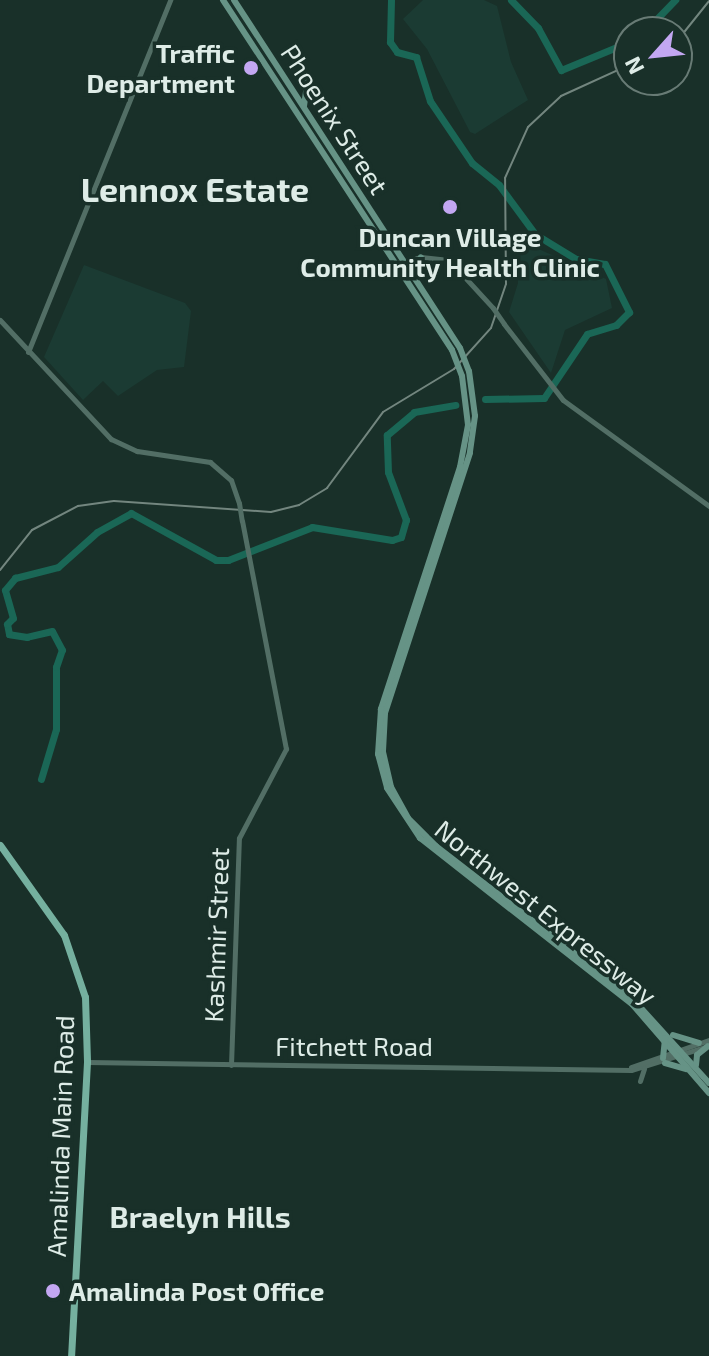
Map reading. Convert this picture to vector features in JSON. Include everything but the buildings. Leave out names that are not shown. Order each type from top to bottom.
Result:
[{"type":"main road","name":"Phoenix Street","points":[[223,0],[400,261],[414,274],[456,349],[466,373],[475,416],[460,478]]},
{"type":"main road","name":"Phoenix Street","points":[[234,0],[456,349]]},
{"type":"main road","points":[[304,106],[308,78]]},
{"type":"main road","points":[[414,274],[421,257]]},
{"type":"main road","name":"Northwest Expressway","points":[[460,478],[385,713],[383,752],[391,787],[408,818],[436,846],[659,1022],[680,1053]]},
{"type":"main road","name":"Northwest Expressway","points":[[460,478],[381,709],[378,754],[387,788],[405,821],[430,847],[607,983],[680,1053],[709,1093]]},
{"type":"main road","name":"Amalinda Main Road","points":[[0,845],[49,909],[73,954],[85,997],[87,1062],[71,1356]]},
{"type":"main road","points":[[659,1022],[679,1040],[699,1043]]},
{"type":"main road","points":[[665,1037],[664,1060],[695,1071],[697,1055],[709,1044]]},
{"type":"main road","name":"Northwest Expressway","points":[[695,1071],[709,1083]]},
{"type":"street","points":[[0,320],[28,352],[170,0]]},
{"type":"street","points":[[400,261],[421,257],[455,264],[570,407],[709,506]]},
{"type":"street","name":"Kashmir Street","points":[[28,352],[111,439],[137,451],[210,462],[231,480],[239,503],[286,749],[238,842],[231,1065]]},
{"type":"street","name":"Fitchett Road","points":[[87,1062],[622,1070],[645,1069],[699,1043],[709,1044]]},
{"type":"street","name":"Fitchett Road","points":[[680,1053],[709,1044]]},
{"type":"street","name":"Fitchett Road","points":[[622,1070],[664,1060]]},
{"type":"street","points":[[640,1081],[645,1069]]},
{"type":"shaded area","points":[[423,0],[484,0],[497,6],[511,62],[528,100],[475,134],[470,132],[427,49],[403,19]]},
{"type":"shaded area","points":[[516,239],[606,279],[612,308],[565,330],[551,373],[509,312],[518,283]]},
{"type":"shaded area","points":[[84,265],[185,303],[191,311],[184,367],[157,370],[118,396],[103,381],[83,400],[44,357]]},
{"type":"waterway","points":[[391,0],[390,42],[397,52],[416,57],[430,101],[472,163],[499,185],[535,234],[576,259],[605,264],[629,312],[616,325],[587,334],[544,398],[485,399]]},
{"type":"waterway","points":[[511,0],[538,28],[561,70],[613,49]]},
{"type":"waterway","points":[[660,16],[675,0]]},
{"type":"waterway","points":[[41,779],[56,729],[56,667],[62,650],[52,631],[27,637],[9,634],[7,624],[13,618],[5,590],[15,578],[58,567],[97,532],[131,513],[216,560],[228,560],[312,527],[392,540],[401,537],[406,520],[388,472],[387,435],[414,412],[455,405]]},
{"type":"railway","points":[[693,21],[709,1]]},
{"type":"railway","points":[[0,570],[32,530],[78,506],[114,501],[271,512],[299,505],[327,488],[383,412],[454,369],[491,328],[506,284],[505,178],[528,127],[561,96],[613,72]]},
{"type":"place","name":"Traffic Department","points":[[251,68]]},
{"type":"place","name":"Duncan Village Community Health Clinic","points":[[450,207]]},
{"type":"place","name":"Amalinda Post Office","points":[[53,1291]]},
{"type":"district","name":"Lennox Estate","points":[[195,189]]},
{"type":"district","name":"Braelyn Hills","points":[[200,1216]]}]
